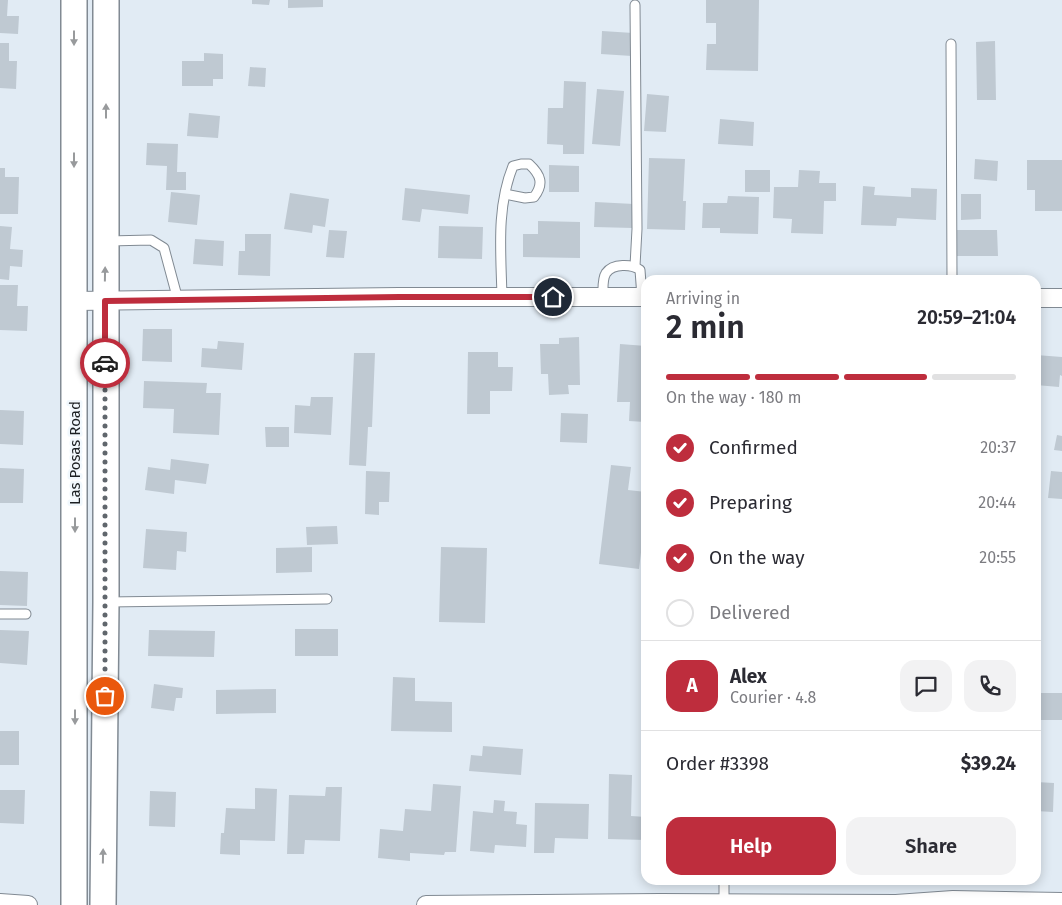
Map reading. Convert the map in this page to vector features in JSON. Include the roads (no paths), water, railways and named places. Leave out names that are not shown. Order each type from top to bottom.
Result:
[{"type":"main road","name":"Las Posas Road","points":[[74,0],[74,905]]},
{"type":"main road","name":"Las Posas Road","points":[[103,905],[106,602],[106,0]]},
{"type":"street","points":[[75,301],[641,297]]},
{"type":"street","points":[[1041,298],[1062,298]]},
{"type":"street","points":[[426,905],[896,904],[954,900],[1040,904],[1062,902]]},
{"type":"street","points":[[0,903],[28,905]]},
{"type":"lane","points":[[635,5],[636,266]]},
{"type":"lane","points":[[951,44],[952,275]]},
{"type":"lane","points":[[502,297],[501,211],[505,194],[513,166],[529,164],[537,171],[540,178],[539,190],[534,197],[525,198],[505,194]]},
{"type":"lane","points":[[106,241],[151,240],[164,248],[178,300]]},
{"type":"lane","points":[[603,297],[603,281],[606,273],[612,268],[627,265],[636,266],[642,275]]},
{"type":"lane","points":[[106,602],[327,599]]},
{"type":"lane","points":[[0,614],[26,614]]},
{"type":"lane","points":[[724,885],[724,903]]}]
